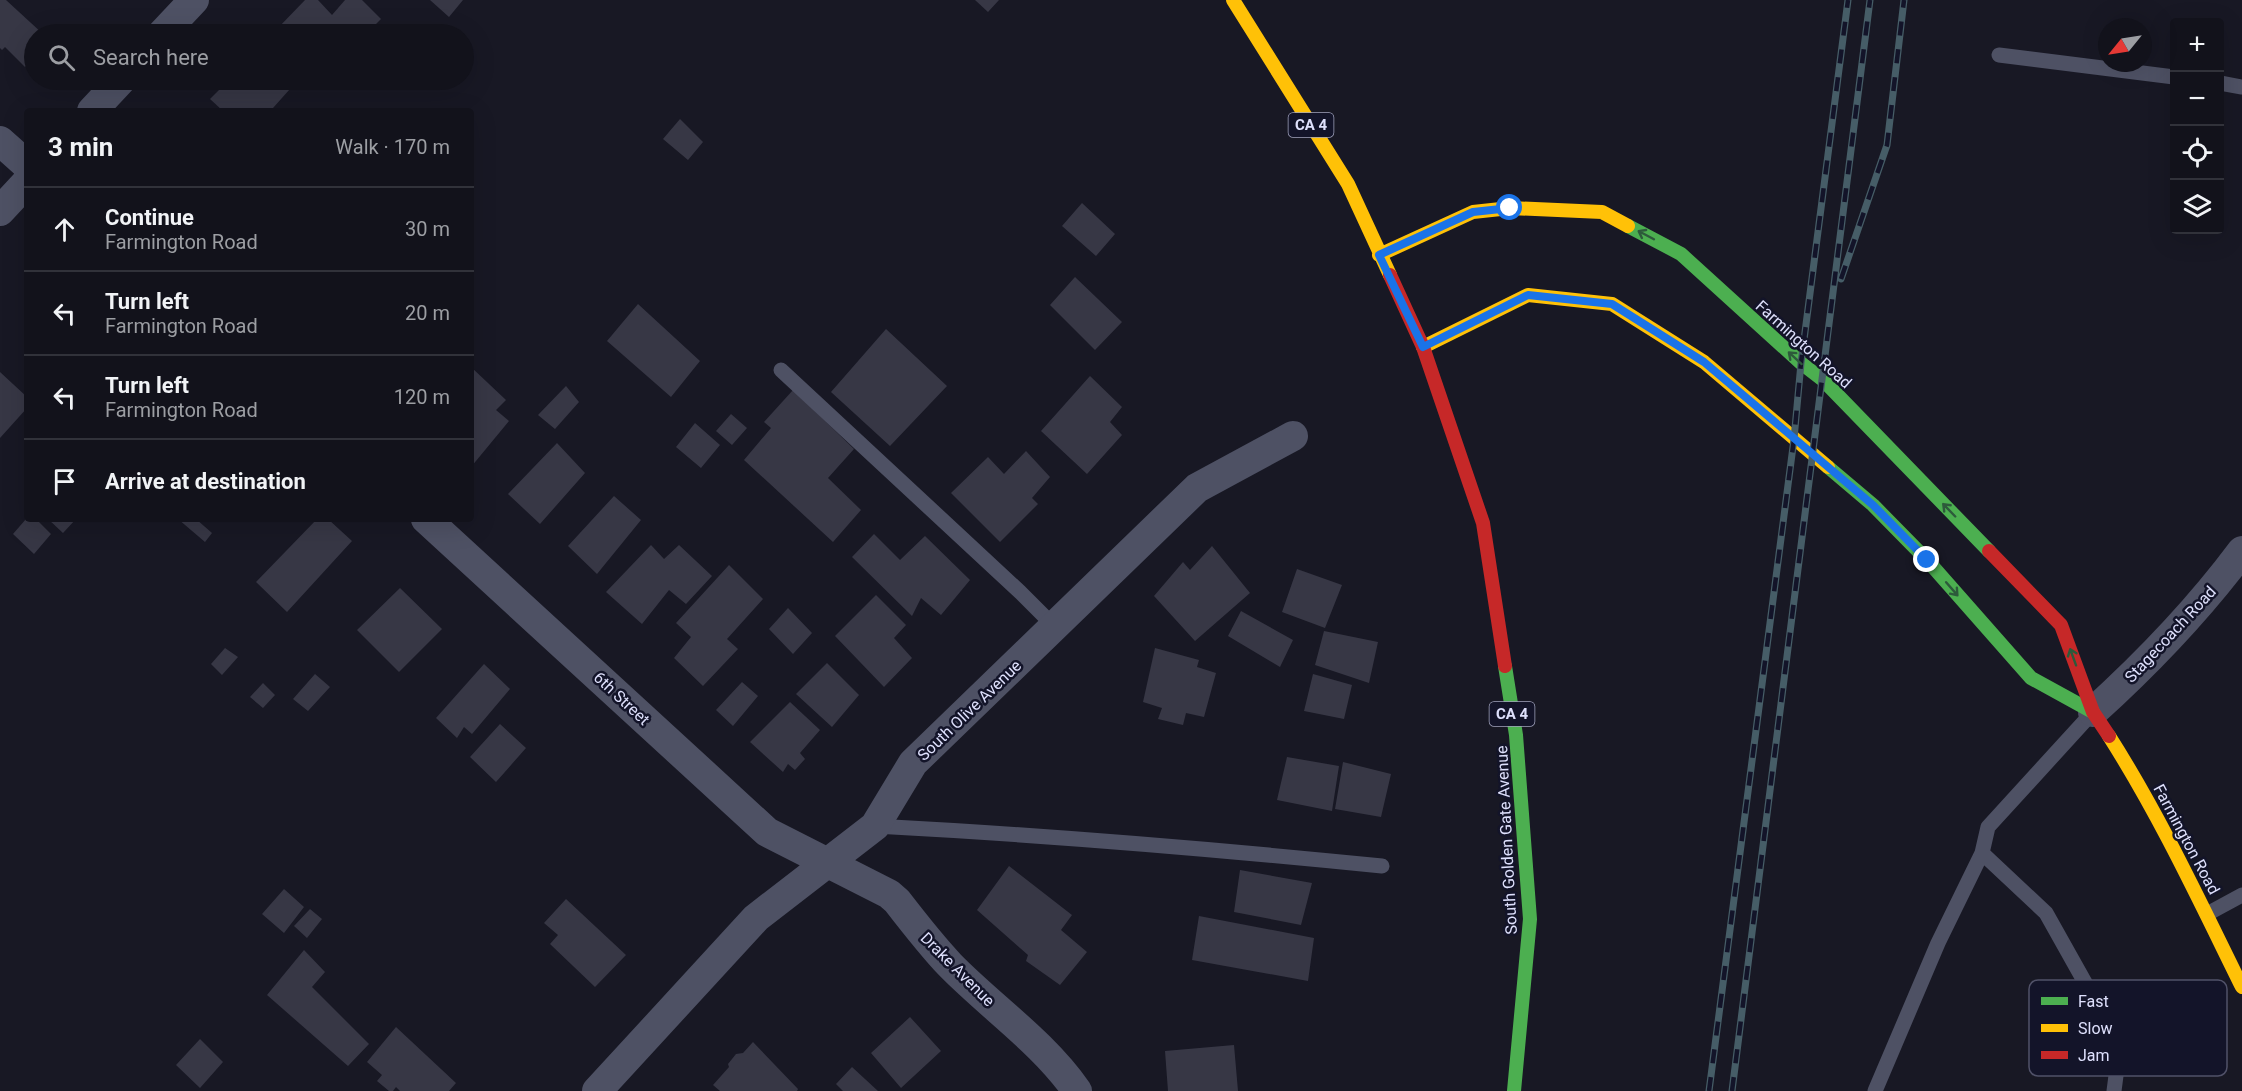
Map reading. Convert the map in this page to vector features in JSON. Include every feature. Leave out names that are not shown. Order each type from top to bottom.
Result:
[{"type":"main road","name":"CA 4","points":[[1233,0],[1348,184],[1423,347]]},
{"type":"main road","name":"Farmington Road","points":[[1379,255],[1473,212],[1510,208],[1602,212],[1681,254],[1801,363],[1823,380],[2061,625],[2093,712],[2138,783],[2207,914],[2242,987]]},
{"type":"main road","name":"Farmington Road","points":[[1423,347],[1528,295],[1612,304],[1704,362],[1864,498],[1927,560],[2031,678],[2093,712]]},
{"type":"main road","name":"South Golden Gate Avenue","points":[[1423,347],[1483,523],[1516,735],[1530,919],[1514,1091]]},
{"type":"street","points":[[171,24],[194,0]]},
{"type":"street","points":[[95,108],[112,90]]},
{"type":"street","points":[[0,141],[24,162]]},
{"type":"street","points":[[0,211],[24,185]]},
{"type":"street","name":"South Olive Avenue","points":[[597,1091],[756,918],[875,826],[913,763],[1197,488],[1293,436]]},
{"type":"street","name":"6th Street","points":[[429,522],[767,832],[828,864]]},
{"type":"street","name":"Stagecoach Road","points":[[2093,712],[2143,667],[2210,595],[2242,551]]},
{"type":"street","name":"Drake Avenue","points":[[828,864],[889,894],[897,901],[951,965],[1056,1065],[1077,1091]]},
{"type":"lane","points":[[1999,55],[2170,76]]},
{"type":"lane","points":[[2224,84],[2242,87]]},
{"type":"lane","points":[[781,370],[1054,626]]},
{"type":"lane","points":[[1875,1091],[1938,943],[1982,853],[1988,827],[2093,712]]},
{"type":"lane","points":[[875,826],[1102,840],[1382,866]]},
{"type":"lane","points":[[1982,853],[2046,913],[2084,980]]},
{"type":"lane","points":[[2207,914],[2242,895]]},
{"type":"lane","points":[[2114,1091],[2116,1076]]},
{"type":"building","points":[[0,0],[6,0],[32,24],[24,24],[24,66],[5,47],[2,50],[0,48]]},
{"type":"building","points":[[305,0],[318,0],[332,15],[345,0],[362,0],[381,19],[376,24],[282,24]]},
{"type":"building","points":[[430,0],[463,0],[449,17]]},
{"type":"building","points":[[975,0],[999,0],[988,12]]},
{"type":"building","points":[[219,90],[289,90],[273,108],[220,108],[210,99]]},
{"type":"building","points":[[680,119],[703,142],[688,160],[663,139]]},
{"type":"building","points":[[1082,203],[1115,234],[1096,256],[1062,226]]},
{"type":"building","points":[[1075,277],[1122,322],[1095,350],[1050,305]]},
{"type":"building","points":[[638,304],[700,361],[671,397],[607,341]]},
{"type":"building","points":[[886,329],[947,386],[890,446],[831,392]]},
{"type":"building","points":[[474,370],[506,400],[496,410],[509,421],[474,463]]},
{"type":"building","points":[[0,372],[24,394],[24,411],[0,438]]},
{"type":"building","points":[[1090,376],[1122,407],[1110,422],[1122,435],[1087,474],[1041,431]]},
{"type":"building","points":[[566,386],[579,402],[555,429],[538,415]]},
{"type":"building","points":[[793,390],[854,449],[828,478],[861,510],[833,542],[744,460],[771,428],[764,422]]},
{"type":"building","points":[[731,414],[747,428],[732,445],[716,431]]},
{"type":"building","points":[[695,423],[720,445],[701,468],[676,447]]},
{"type":"building","points":[[557,443],[585,473],[540,524],[508,494]]},
{"type":"building","points":[[1026,451],[1050,477],[1032,498],[1038,504],[1000,542],[951,493],[988,457],[1004,474]]},
{"type":"building","points":[[614,496],[641,520],[597,574],[568,546]]},
{"type":"building","points":[[24,521],[39,522],[51,534],[34,554],[13,534]]},
{"type":"building","points":[[51,522],[73,522],[63,533]]},
{"type":"building","points":[[182,522],[199,522],[212,533],[205,542]]},
{"type":"building","points":[[314,522],[331,522],[352,541],[287,612],[256,582]]},
{"type":"building","points":[[874,534],[900,560],[925,536],[970,580],[941,615],[921,598],[912,616],[852,557]]},
{"type":"building","points":[[651,545],[664,559],[679,545],[712,576],[686,604],[669,590],[642,624],[606,592]]},
{"type":"building","points":[[1212,546],[1250,593],[1195,641],[1154,596],[1183,562],[1190,570]]},
{"type":"building","points":[[729,565],[763,599],[727,639],[738,649],[703,686],[674,658],[691,637],[676,623]]},
{"type":"building","points":[[1297,569],[1342,585],[1325,628],[1282,612]]},
{"type":"building","points":[[400,588],[442,629],[399,672],[357,630]]},
{"type":"building","points":[[876,595],[906,625],[894,638],[912,658],[884,687],[835,636]]},
{"type":"building","points":[[788,608],[812,633],[793,654],[769,629]]},
{"type":"building","points":[[1241,611],[1293,640],[1280,667],[1228,636]]},
{"type":"building","points":[[1324,631],[1378,642],[1369,683],[1315,665]]},
{"type":"building","points":[[225,648],[238,657],[222,675],[211,664]]},
{"type":"building","points":[[1155,648],[1199,660],[1197,667],[1216,673],[1204,717],[1186,713],[1183,725],[1158,719],[1162,708],[1143,702]]},
{"type":"building","points":[[827,663],[859,695],[832,727],[796,694]]},
{"type":"building","points":[[484,664],[510,689],[472,734],[464,727],[457,738],[436,718]]},
{"type":"building","points":[[315,674],[330,687],[308,711],[293,699]]},
{"type":"building","points":[[1313,674],[1352,685],[1344,719],[1304,711]]},
{"type":"building","points":[[742,682],[758,696],[733,726],[716,710]]},
{"type":"building","points":[[263,683],[275,695],[263,708],[250,697]]},
{"type":"building","points":[[790,702],[820,730],[800,753],[805,759],[795,770],[788,764],[783,772],[750,742]]},
{"type":"building","points":[[500,724],[526,748],[496,782],[470,757]]},
{"type":"building","points":[[1287,757],[1339,766],[1332,811],[1277,800]]},
{"type":"building","points":[[1343,762],[1391,774],[1381,817],[1335,809]]},
{"type":"building","points":[[1009,866],[1072,915],[1061,930],[1087,952],[1060,985],[1026,961],[1028,955],[977,910]]},
{"type":"building","points":[[1240,870],[1312,883],[1301,925],[1234,912]]},
{"type":"building","points":[[284,889],[304,907],[284,933],[262,914]]},
{"type":"building","points":[[566,899],[626,955],[595,987],[550,944],[558,935],[544,923]]},
{"type":"building","points":[[310,909],[322,919],[307,938],[294,926]]},
{"type":"building","points":[[1199,916],[1314,938],[1308,981],[1192,960]]},
{"type":"building","points":[[304,950],[325,972],[312,987],[369,1044],[348,1066],[267,995]]},
{"type":"building","points":[[910,1017],[941,1051],[901,1088],[871,1053]]},
{"type":"building","points":[[396,1027],[456,1083],[449,1091],[400,1091],[396,1087],[393,1091],[389,1091],[377,1081],[382,1075],[367,1062]]},
{"type":"building","points":[[200,1039],[223,1062],[200,1088],[176,1065]]},
{"type":"building","points":[[753,1042],[798,1089],[797,1091],[720,1091],[713,1085],[729,1067],[728,1064],[736,1054],[743,1053]]},
{"type":"building","points":[[1234,1045],[1238,1091],[1168,1091],[1165,1051]]},
{"type":"building","points":[[852,1067],[878,1091],[843,1091],[836,1084]]},
{"type":"railway","points":[[1709,1091],[1794,439],[1801,363],[1848,0]]},
{"type":"railway","points":[[1732,1091],[1870,0]]},
{"type":"railway","points":[[1841,279],[1887,145],[1904,0]]},
{"type":"traffic: fast","points":[[1628,226],[1681,254],[1801,363],[1823,380],[1989,551]]},
{"type":"traffic: fast","points":[[1828,467],[1873,505],[1927,560],[2031,678],[2093,712]]},
{"type":"traffic: fast","points":[[1505,666],[1516,735],[1530,919],[1514,1091]]},
{"type":"traffic: slow","points":[[1233,0],[1348,184],[1390,275]]},
{"type":"traffic: slow","points":[[1379,255],[1473,212],[1510,208],[1602,212],[1628,226]]},
{"type":"traffic: slow","points":[[1423,347],[1528,295],[1612,304],[1704,362],[1828,467]]},
{"type":"traffic: slow","points":[[2109,736],[2162,828],[2242,987]]},
{"type":"traffic: jam","points":[[1390,275],[1423,347],[1483,523],[1505,666]]},
{"type":"traffic: jam","points":[[1989,551],[2061,625],[2093,712],[2109,736]]},
{"type":"route","points":[[1510,208],[1473,212],[1379,255],[1423,347],[1528,295],[1612,304],[1704,362],[1873,505],[1927,560]]}]
